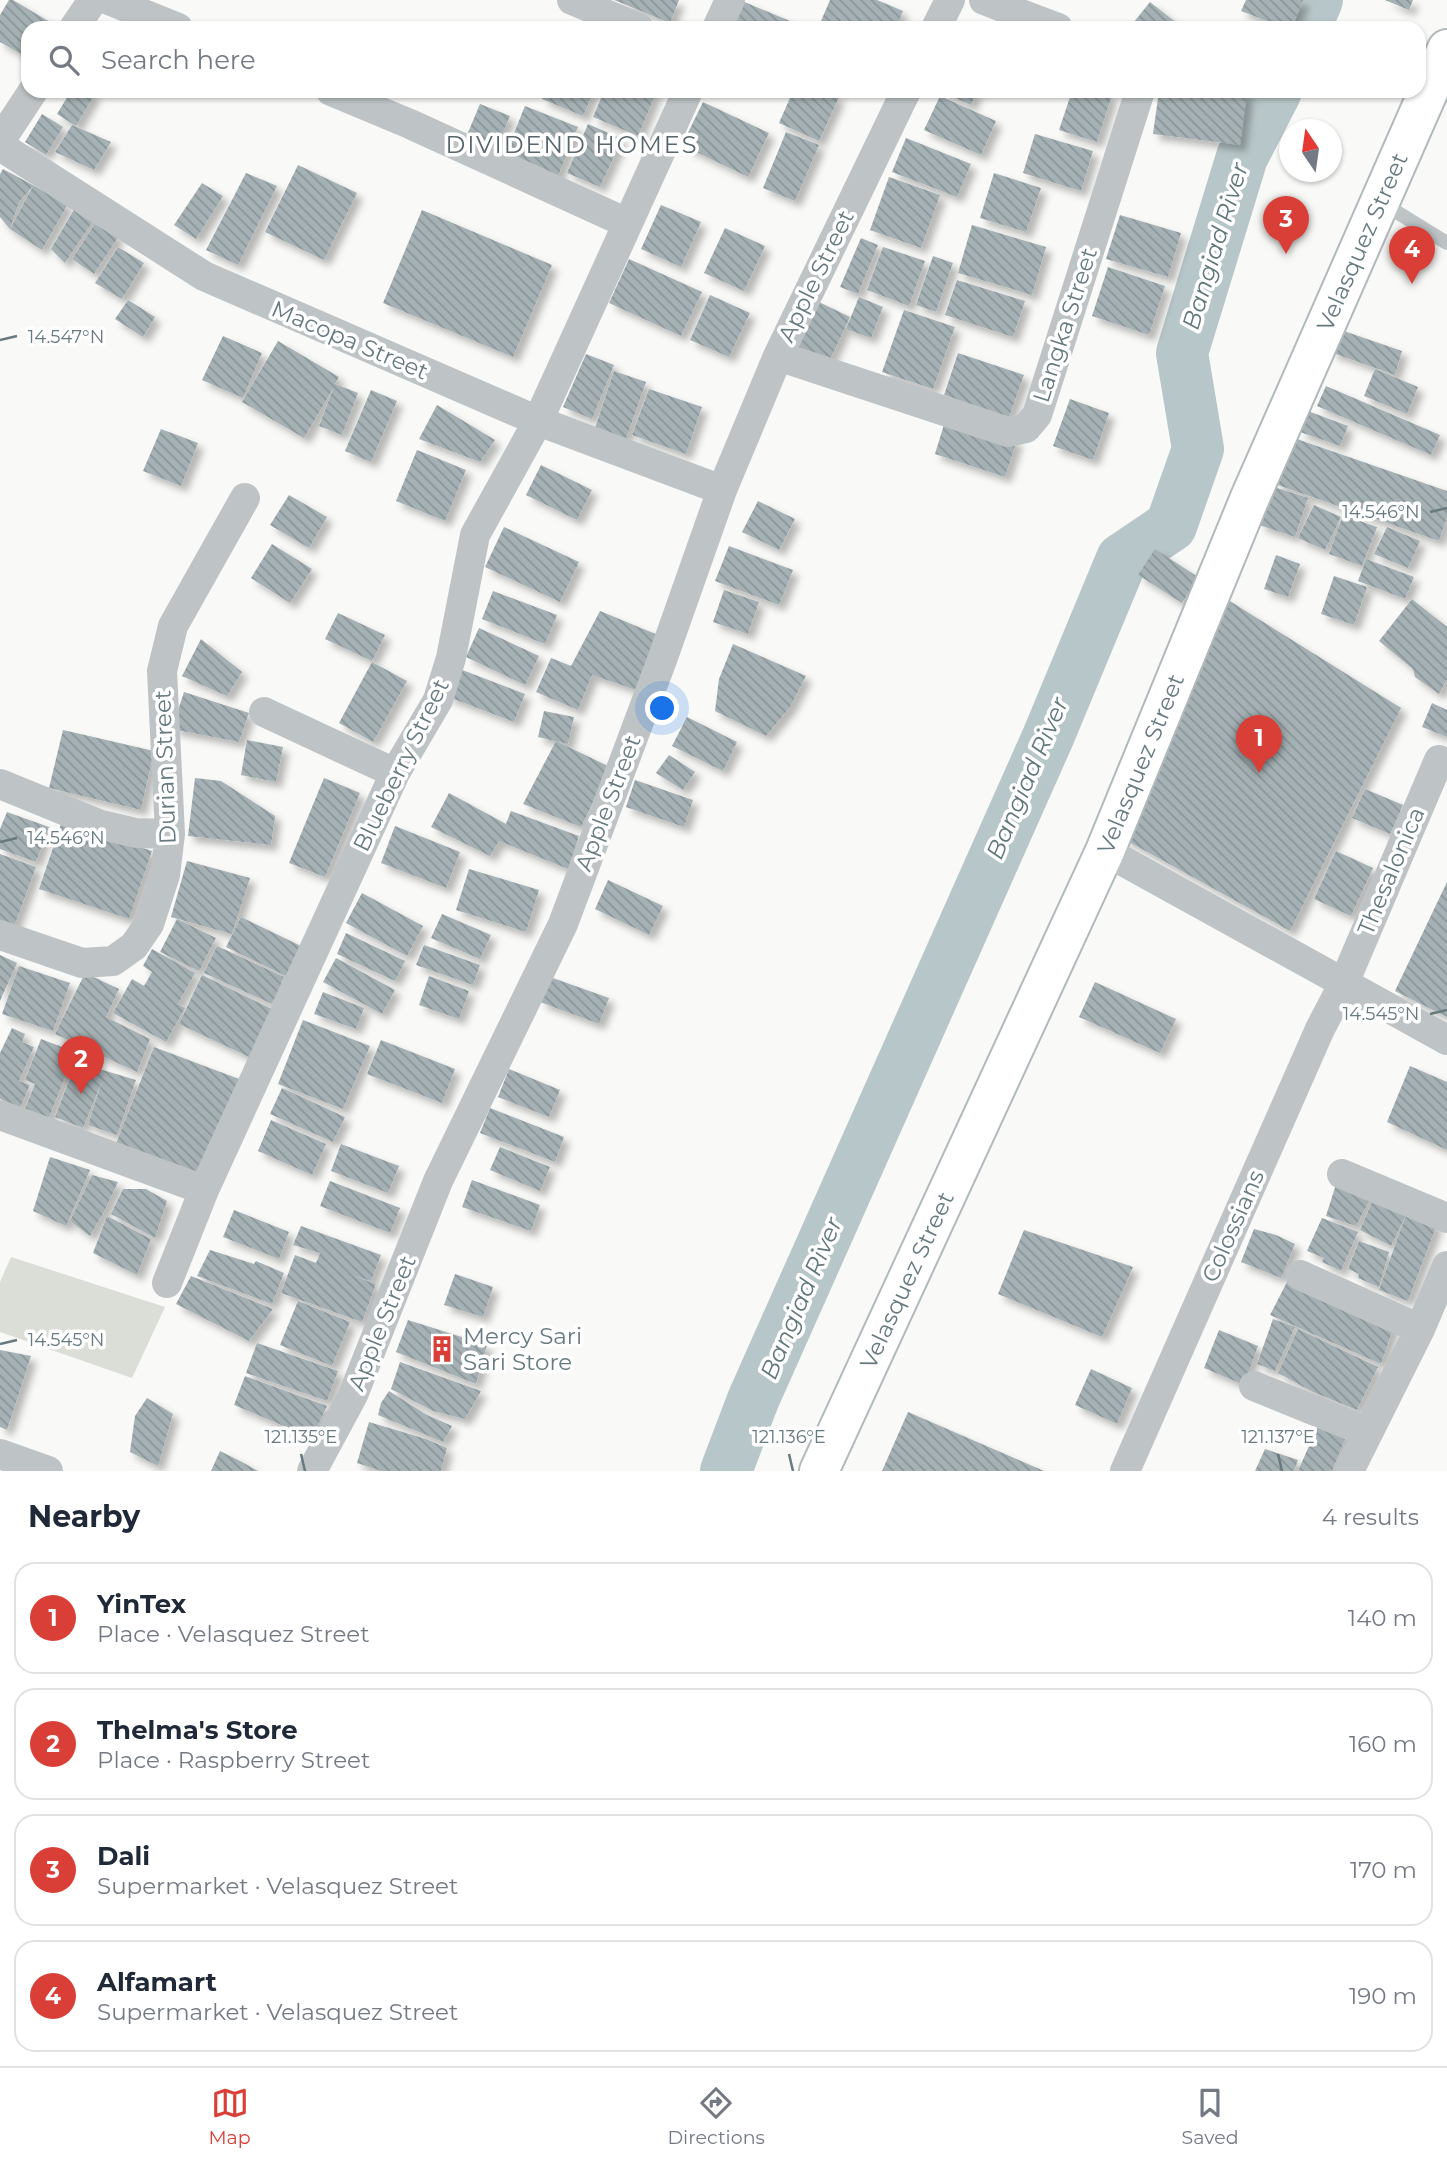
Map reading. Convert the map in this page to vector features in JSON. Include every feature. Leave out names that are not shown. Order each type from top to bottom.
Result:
[{"type":"main road","name":"Velasquez Street","points":[[1426,97],[1447,49]]},
{"type":"main road","name":"Velasquez Street","points":[[819,1471],[1105,851],[1249,500],[1426,98]]},
{"type":"street","points":[[79,21],[93,0]]},
{"type":"street","points":[[109,0],[161,21]]},
{"type":"street","points":[[572,0],[622,21]]},
{"type":"street","points":[[720,21],[730,0]]},
{"type":"street","points":[[940,21],[950,0]]},
{"type":"street","points":[[984,0],[1040,21]]},
{"type":"street","points":[[0,143],[29,98]]},
{"type":"street","points":[[348,98],[627,223]]},
{"type":"street","name":"Blueberry Street","points":[[167,1283],[204,1190],[395,773],[438,701],[451,658],[475,535],[538,421],[685,98]]},
{"type":"street","name":"Apple Street","points":[[312,1471],[353,1395],[439,1181],[563,924],[662,660],[722,490],[778,356],[903,98]]},
{"type":"street","name":"Langka Street","points":[[778,356],[1008,432],[1026,428],[1037,415],[1138,98]]},
{"type":"street","name":"Macopa Street","points":[[0,143],[204,276],[538,421],[722,490]]},
{"type":"street","name":"Durian Street","points":[[0,935],[82,963],[113,961],[134,946],[149,924],[165,875],[170,834],[162,671],[173,626],[245,498]]},
{"type":"street","points":[[264,712],[395,773]]},
{"type":"street","name":"Thesalonica","points":[[1344,983],[1438,760]]},
{"type":"street","points":[[0,784],[97,824],[136,834],[170,834]]},
{"type":"street","points":[[1105,851],[1447,1040]]},
{"type":"street","name":"Colossians","points":[[1125,1471],[1320,1029],[1344,983]]},
{"type":"street","points":[[0,1115],[204,1190]]},
{"type":"street","points":[[1342,1174],[1447,1218]]},
{"type":"street","points":[[1349,1471],[1420,1329],[1447,1266]]},
{"type":"street","points":[[1300,1275],[1420,1329]]},
{"type":"street","points":[[1254,1386],[1367,1432]]},
{"type":"street","points":[[0,1454],[48,1471]]},
{"type":"lane","points":[[1380,202],[1447,243]]},
{"type":"shaded area","points":[[11,1257],[165,1307],[132,1378],[0,1332],[0,1282]]},
{"type":"building","points":[[9,0],[13,0],[48,21],[21,21],[21,54],[0,42],[0,15]]},
{"type":"building","points":[[614,0],[679,0],[671,21]]},
{"type":"building","points":[[830,0],[877,0],[903,11],[899,21],[821,21]]},
{"type":"building","points":[[1246,0],[1303,0],[1295,21],[1267,21],[1241,11]]},
{"type":"building","points":[[1385,0],[1413,0],[1409,10]]},
{"type":"building","points":[[742,1],[790,21],[734,21]]},
{"type":"building","points":[[1150,2],[1174,21],[1135,21]]},
{"type":"building","points":[[67,98],[93,98],[76,126],[57,114]]},
{"type":"building","points":[[542,98],[591,98],[583,116]]},
{"type":"building","points":[[601,98],[654,98],[638,136],[593,117]]},
{"type":"building","points":[[790,98],[839,98],[819,141],[779,123]]},
{"type":"building","points":[[939,98],[996,121],[981,155],[924,130]]},
{"type":"building","points":[[956,98],[974,98],[971,105]]},
{"type":"building","points":[[1070,98],[1111,98],[1097,142],[1059,130]]},
{"type":"building","points":[[1158,98],[1246,98],[1240,145],[1153,134]]},
{"type":"building","points":[[703,102],[769,133],[748,177],[682,145]]},
{"type":"building","points":[[480,104],[510,116],[494,154],[464,142]]},
{"type":"building","points":[[525,106],[578,127],[556,181],[503,160]]},
{"type":"building","points":[[42,114],[63,127],[46,155],[25,142]]},
{"type":"building","points":[[588,124],[622,139],[600,187],[567,173]]},
{"type":"building","points":[[72,125],[111,142],[94,170],[55,152]]},
{"type":"building","points":[[786,132],[819,145],[795,201],[763,188]]},
{"type":"building","points":[[1035,134],[1093,151],[1081,191],[1023,173]]},
{"type":"building","points":[[906,138],[971,164],[957,197],[892,172]]},
{"type":"building","points":[[298,165],[357,193],[324,260],[265,232]]},
{"type":"building","points":[[3,169],[68,204],[42,250],[10,229],[0,217],[0,174]],"holes":[[[33,186],[10,229],[19,202]]]},
{"type":"building","points":[[246,173],[277,186],[238,265],[206,250]]},
{"type":"building","points":[[994,173],[1041,188],[1026,232],[980,218]]},
{"type":"building","points":[[889,177],[940,195],[921,248],[870,230]]},
{"type":"building","points":[[202,183],[223,196],[196,239],[174,225]]},
{"type":"building","points":[[79,201],[95,218],[65,263],[51,249]]},
{"type":"building","points":[[661,205],[701,222],[681,267],[641,249]]},
{"type":"building","points":[[422,210],[552,265],[513,357],[383,303]]},
{"type":"building","points":[[1120,215],[1181,233],[1168,277],[1106,259]]},
{"type":"building","points":[[96,222],[119,236],[94,274],[72,259]]},
{"type":"building","points":[[972,225],[1046,247],[1032,295],[958,273]]},
{"type":"building","points":[[725,228],[765,246],[744,291],[704,273]]},
{"type":"building","points":[[861,238],[878,245],[858,294],[840,287]]},
{"type":"building","points":[[118,247],[144,263],[122,299],[95,283]]},
{"type":"building","points":[[883,247],[925,261],[909,306],[867,290]]},
{"type":"building","points":[[933,256],[953,263],[936,312],[916,305]]},
{"type":"building","points":[[629,259],[702,292],[681,336],[609,303]]},
{"type":"building","points":[[1108,267],[1165,286],[1149,335],[1092,316]]},
{"type":"building","points":[[957,280],[1025,301],[1013,337],[945,315]]},
{"type":"building","points":[[710,295],[750,313],[729,357],[690,340]]},
{"type":"building","points":[[859,297],[883,307],[871,338],[846,329]]},
{"type":"building","points":[[128,300],[155,317],[143,337],[115,319]]},
{"type":"building","points":[[819,302],[850,317],[829,362],[798,348]]},
{"type":"building","points":[[904,310],[955,327],[933,389],[882,372]]},
{"type":"building","points":[[1338,329],[1402,351],[1395,375],[1330,352]]},
{"type":"building","points":[[223,336],[262,353],[243,398],[202,380]]},
{"type":"building","points":[[278,341],[339,377],[335,384],[358,393],[342,435],[319,426],[334,387],[304,438],[242,402]]},
{"type":"building","points":[[958,353],[1024,375],[1009,417],[944,395]]},
{"type":"building","points":[[586,354],[614,365],[592,419],[563,407]]},
{"type":"building","points":[[1375,369],[1418,387],[1407,414],[1364,396]]},
{"type":"building","points":[[614,371],[646,382],[626,439],[595,428]]},
{"type":"building","points":[[1326,386],[1440,435],[1431,455],[1317,406]]},
{"type":"building","points":[[649,389],[702,407],[686,454],[632,435]]},
{"type":"building","points":[[371,390],[397,401],[371,462],[345,451]]},
{"type":"building","points":[[1070,399],[1109,413],[1093,460],[1053,446]]},
{"type":"building","points":[[437,405],[495,440],[480,462],[419,439]]},
{"type":"building","points":[[1308,411],[1348,426],[1340,446],[1300,432]]},
{"type":"building","points":[[946,418],[1017,440],[1005,477],[935,454]]},
{"type":"building","points":[[161,429],[198,443],[181,486],[143,471]]},
{"type":"building","points":[[1291,437],[1447,491],[1447,517],[1439,541],[1275,484]]},
{"type":"building","points":[[417,450],[466,470],[445,521],[396,501]]},
{"type":"building","points":[[541,465],[592,490],[577,520],[526,495]]},
{"type":"building","points":[[1271,486],[1308,498],[1295,537],[1259,525]]},
{"type":"building","points":[[289,495],[327,517],[309,548],[270,525]]},
{"type":"building","points":[[758,501],[795,519],[779,550],[742,532]]},
{"type":"building","points":[[1314,505],[1341,517],[1325,550],[1298,538]]},
{"type":"building","points":[[1343,515],[1377,527],[1362,566],[1329,554]]},
{"type":"building","points":[[504,527],[579,562],[560,602],[485,567]]},
{"type":"building","points":[[1387,527],[1420,541],[1408,568],[1374,554]]},
{"type":"building","points":[[272,544],[312,569],[290,603],[251,578]]},
{"type":"building","points":[[729,546],[793,570],[779,605],[715,581]]},
{"type":"building","points":[[1155,549],[1198,577],[1182,603],[1138,575]]},
{"type":"building","points":[[1276,555],[1300,564],[1288,597],[1264,589]]},
{"type":"building","points":[[1366,559],[1414,577],[1405,599],[1358,581]]},
{"type":"building","points":[[1334,576],[1367,587],[1354,625],[1321,614]]},
{"type":"building","points":[[724,590],[759,602],[748,634],[713,622]]},
{"type":"building","points":[[493,591],[557,615],[545,644],[482,619]]},
{"type":"building","points":[[1225,598],[1401,708],[1290,931],[1122,838]]},
{"type":"building","points":[[1412,599],[1447,627],[1447,679],[1439,694],[1415,677],[1413,669],[1379,641]]},
{"type":"building","points":[[600,611],[658,635],[639,691],[592,675],[578,710],[536,692],[551,658],[571,666]]},
{"type":"building","points":[[338,613],[385,635],[372,661],[325,639]]},
{"type":"building","points":[[479,628],[539,656],[525,685],[466,657]]},
{"type":"building","points":[[201,639],[242,672],[227,696],[182,676]]},
{"type":"building","points":[[733,644],[806,676],[790,707],[766,736],[715,711],[719,679]]},
{"type":"building","points":[[372,662],[407,681],[373,742],[339,723]]},
{"type":"building","points":[[457,668],[525,694],[514,722],[446,696]]},
{"type":"building","points":[[184,692],[249,713],[239,742],[172,729]]},
{"type":"building","points":[[1432,703],[1447,710],[1447,737],[1422,727]]},
{"type":"building","points":[[544,711],[574,717],[568,744],[538,737]]},
{"type":"building","points":[[687,717],[737,742],[723,771],[672,746]]},
{"type":"building","points":[[63,730],[154,751],[141,810],[49,788]]},
{"type":"building","points":[[247,740],[283,747],[276,782],[241,775]]},
{"type":"building","points":[[556,741],[610,767],[581,827],[523,804]]},
{"type":"building","points":[[669,755],[695,772],[683,790],[656,773]]},
{"type":"building","points":[[195,778],[221,781],[275,816],[271,845],[188,836]]},
{"type":"building","points":[[324,778],[360,793],[325,877],[289,863]]},
{"type":"building","points":[[635,780],[693,800],[684,827],[626,807]]},
{"type":"building","points":[[1365,789],[1403,805],[1390,834],[1352,818]]},
{"type":"building","points":[[449,793],[506,824],[511,811],[579,836],[568,869],[499,841],[490,856],[431,827]]},
{"type":"building","points":[[7,812],[49,827],[36,862],[0,849],[0,829]]},
{"type":"building","points":[[62,821],[152,851],[129,919],[39,889]]},
{"type":"building","points":[[395,826],[460,852],[446,888],[381,863]]},
{"type":"building","points":[[1336,851],[1373,868],[1351,916],[1314,899]]},
{"type":"building","points":[[0,854],[36,867],[12,932],[0,928]]},
{"type":"building","points":[[187,861],[250,878],[232,934],[171,917]]},
{"type":"building","points":[[469,869],[539,890],[526,932],[456,910]]},
{"type":"building","points":[[608,880],[663,906],[649,935],[595,909]]},
{"type":"building","points":[[1447,882],[1447,1017],[1395,991]]},
{"type":"building","points":[[362,893],[423,926],[407,956],[346,923]]},
{"type":"building","points":[[442,914],[491,935],[480,959],[431,938]]},
{"type":"building","points":[[241,917],[303,947],[288,977],[226,947]]},
{"type":"building","points":[[177,919],[216,938],[199,971],[160,952]]},
{"type":"building","points":[[346,933],[405,961],[395,981],[337,954]]},
{"type":"building","points":[[424,945],[480,965],[473,985],[416,965]]},
{"type":"building","points":[[217,946],[284,977],[272,1004],[204,973]]},
{"type":"building","points":[[152,949],[195,973],[178,1004],[185,1008],[166,1042],[113,1013],[132,979],[144,986],[152,972],[143,966]]},
{"type":"building","points":[[0,955],[17,963],[0,1001]]},
{"type":"building","points":[[336,958],[395,990],[382,1014],[323,982]]},
{"type":"building","points":[[19,966],[70,983],[53,1031],[2,1014]]},
{"type":"building","points":[[85,973],[119,989],[106,1017],[150,1039],[137,1072],[55,1034]]},
{"type":"building","points":[[202,975],[272,1009],[249,1057],[179,1024]]},
{"type":"building","points":[[429,976],[469,991],[459,1019],[419,1005]]},
{"type":"building","points":[[550,977],[609,998],[599,1024],[540,1002]]},
{"type":"building","points":[[1095,982],[1176,1019],[1160,1053],[1079,1017]]},
{"type":"building","points":[[323,992],[364,1008],[356,1029],[314,1014]]},
{"type":"building","points":[[303,1020],[370,1046],[343,1109],[278,1084]]},
{"type":"building","points":[[12,1028],[25,1034],[22,1042],[34,1047],[19,1081],[30,1085],[20,1108],[0,1099],[0,1053]]},
{"type":"building","points":[[41,1039],[75,1052],[48,1120],[24,1111],[35,1084],[25,1080]]},
{"type":"building","points":[[381,1040],[455,1069],[442,1103],[367,1074]]},
{"type":"building","points":[[154,1047],[239,1079],[200,1178],[115,1146]]},
{"type":"building","points":[[76,1062],[136,1080],[117,1135],[88,1125],[102,1081],[83,1128],[55,1117]]},
{"type":"building","points":[[1410,1066],[1447,1082],[1447,1150],[1387,1122]]},
{"type":"building","points":[[509,1069],[560,1090],[549,1117],[498,1097]]},
{"type":"building","points":[[282,1088],[345,1117],[333,1142],[270,1114]]},
{"type":"building","points":[[490,1108],[564,1137],[555,1162],[480,1133]]},
{"type":"building","points":[[271,1120],[326,1144],[312,1175],[258,1151]]},
{"type":"building","points":[[341,1144],[399,1166],[388,1193],[331,1171]]},
{"type":"building","points":[[500,1147],[550,1167],[540,1191],[490,1170]]},
{"type":"building","points":[[50,1157],[90,1170],[66,1226],[33,1211]]},
{"type":"building","points":[[92,1175],[118,1182],[90,1236],[70,1221]]},
{"type":"building","points":[[472,1180],[540,1205],[531,1231],[462,1207]]},
{"type":"building","points":[[330,1181],[400,1208],[390,1233],[320,1206]]},
{"type":"building","points":[[1337,1181],[1373,1194],[1356,1226],[1326,1216]]},
{"type":"building","points":[[123,1189],[146,1189],[167,1201],[155,1238],[111,1214]]},
{"type":"building","points":[[1374,1197],[1437,1224],[1408,1301],[1379,1290],[1406,1215],[1391,1246],[1360,1230]]},
{"type":"building","points":[[234,1210],[289,1232],[279,1259],[223,1237]]},
{"type":"building","points":[[107,1216],[151,1239],[137,1275],[93,1253]]},
{"type":"building","points":[[1322,1218],[1358,1232],[1341,1271],[1322,1262],[1324,1258],[1307,1251]]},
{"type":"building","points":[[301,1226],[381,1255],[371,1281],[351,1275],[376,1284],[362,1322],[281,1293],[295,1255],[316,1263],[320,1253],[293,1245]]},
{"type":"building","points":[[1254,1229],[1295,1244],[1281,1278],[1241,1262]]},
{"type":"building","points":[[1024,1230],[1133,1267],[1102,1337],[998,1294]]},
{"type":"building","points":[[1359,1241],[1389,1252],[1379,1287],[1358,1278],[1359,1274],[1348,1269]]},
{"type":"building","points":[[210,1250],[254,1264],[256,1261],[284,1273],[272,1304],[197,1276]]},
{"type":"building","points":[[455,1274],[493,1287],[483,1317],[444,1305]]},
{"type":"building","points":[[191,1276],[273,1309],[249,1341],[176,1304]]},
{"type":"building","points":[[1288,1280],[1395,1323],[1381,1364],[1270,1315]]},
{"type":"building","points":[[298,1301],[350,1322],[332,1366],[280,1345]]},
{"type":"building","points":[[1273,1319],[1295,1327],[1275,1371],[1257,1364]]},
{"type":"building","name":"Mercy Sari Sari Store","points":[[408,1320],[487,1345],[476,1384],[396,1352]]},
{"type":"building","points":[[1298,1329],[1378,1367],[1357,1410],[1313,1392],[1278,1373]]},
{"type":"building","points":[[1219,1330],[1258,1346],[1244,1385],[1204,1368]]},
{"type":"building","points":[[257,1343],[338,1371],[327,1401],[246,1373]]},
{"type":"building","points":[[0,1350],[31,1356],[7,1430],[0,1427]]},
{"type":"building","points":[[400,1362],[481,1391],[465,1419],[433,1411],[391,1389]]},
{"type":"building","points":[[1091,1369],[1132,1388],[1117,1424],[1075,1405]]},
{"type":"building","points":[[245,1376],[327,1406],[312,1438],[234,1405]]},
{"type":"building","points":[[389,1391],[427,1415],[452,1426],[443,1442],[378,1415],[381,1403]]},
{"type":"building","points":[[147,1398],[173,1414],[158,1466],[130,1452],[135,1416]]},
{"type":"building","points":[[908,1412],[1044,1471],[882,1471]]},
{"type":"building","points":[[1320,1421],[1348,1432],[1332,1471],[1298,1471]]},
{"type":"building","points":[[369,1422],[447,1448],[441,1471],[381,1471],[357,1463]]},
{"type":"building","points":[[1265,1449],[1298,1460],[1294,1471],[1255,1471]]},
{"type":"building","points":[[220,1451],[242,1462],[258,1471],[211,1471]]},
{"type":"waterway","name":"Bangiad River","points":[[1308,21],[1317,0]]},
{"type":"waterway","name":"Bangiad River","points":[[726,1471],[753,1400],[1048,737],[1122,559],[1171,526],[1198,449],[1182,353],[1242,157],[1272,98]]},
{"type":"place","name":"Dali","points":[[1286,254]]},
{"type":"place","name":"Alfamart","points":[[1412,284]]},
{"type":"place","name":"YinTex","points":[[1259,773]]},
{"type":"place","name":"Thelma's Store","points":[[81,1094]]},
{"type":"place","name":"Mercy Sari Sari Store","points":[[442,1349]]},
{"type":"district","name":"DIVIDEND HOMES","points":[[572,144]]}]
